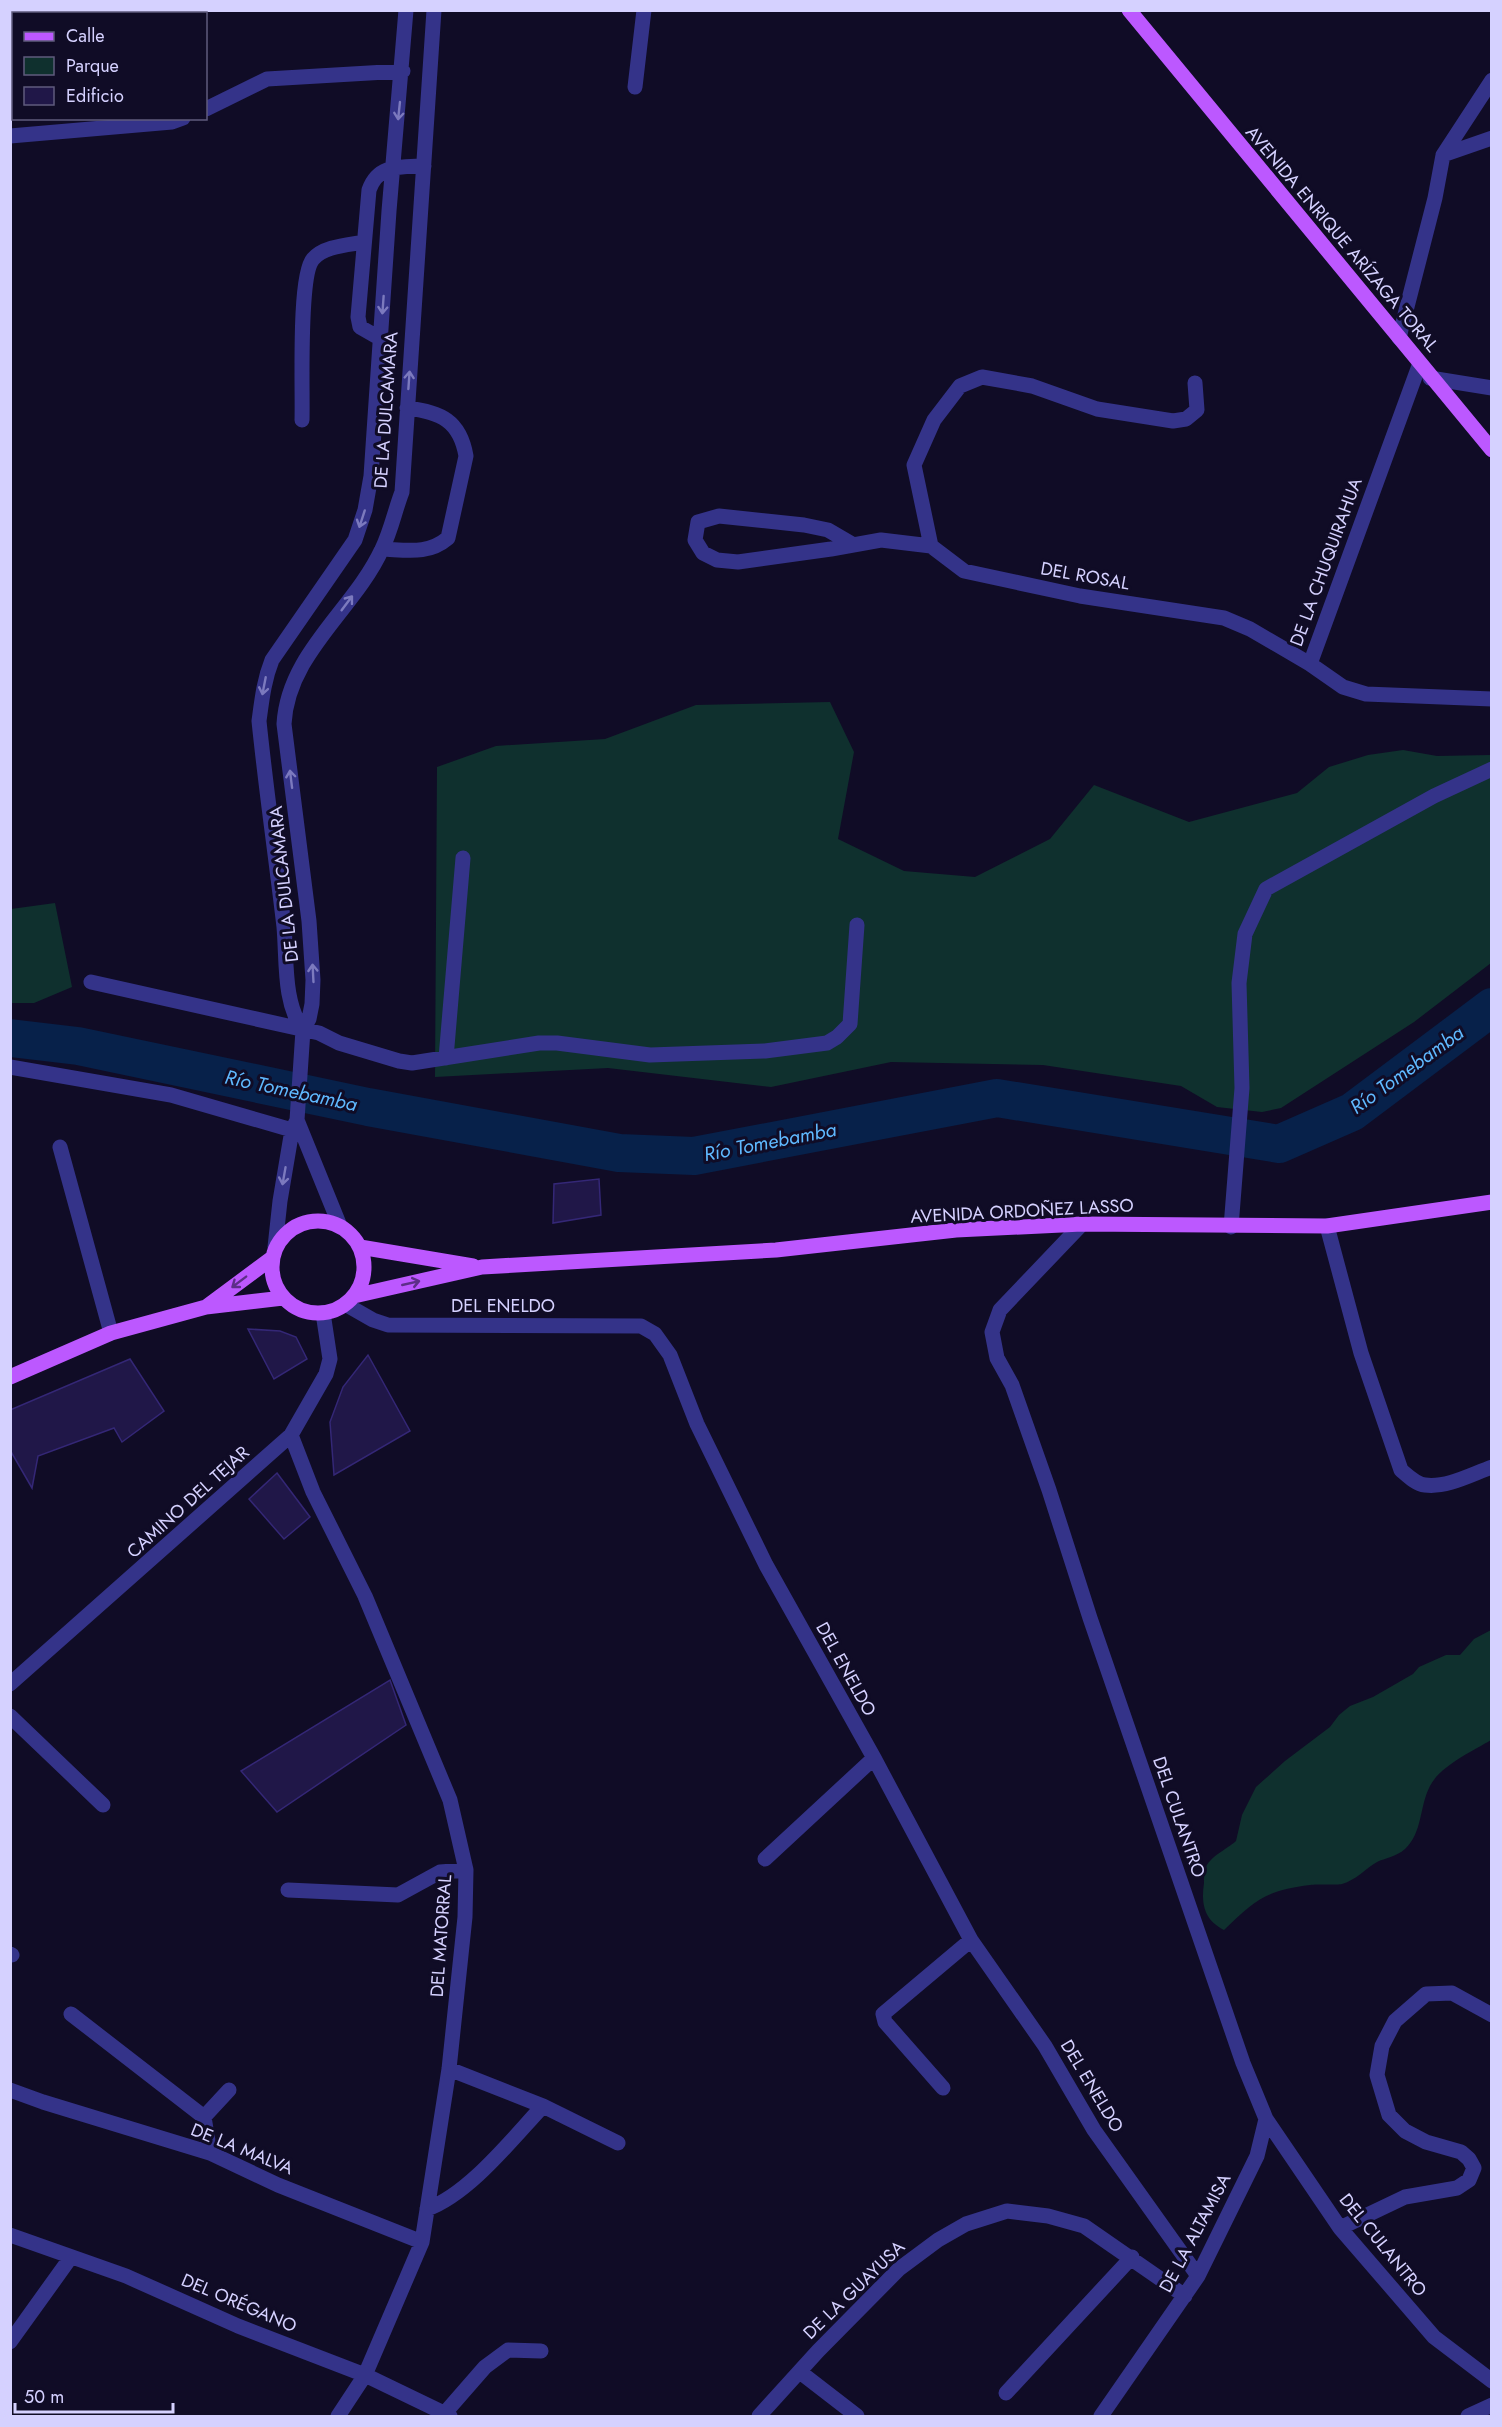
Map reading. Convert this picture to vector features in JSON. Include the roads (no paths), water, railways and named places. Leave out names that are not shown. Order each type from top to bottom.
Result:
[{"type":"main road","name":"AVENIDA ENRIQUE ARÍZAGA TORAL","points":[[1117,10],[1163,54]]},
{"type":"main road","name":"AVENIDA ENRIQUE ARÍZAGA TORAL","points":[[1129,10],[1491,450]]},
{"type":"main road","name":"AVENIDA ORDOÑEZ LASSO","points":[[349,1300],[482,1267],[776,1250],[956,1230],[1082,1224],[1327,1226],[1491,1202]]},
{"type":"main road","points":[[206,1307],[274,1253],[285,1234],[303,1223],[315,1220],[328,1221],[352,1235],[364,1259],[364,1272],[349,1300],[323,1312],[302,1310],[284,1298],[276,1286],[272,1272],[274,1253]]},
{"type":"main road","name":"AVENIDA ORDOÑEZ LASSO","points":[[360,1247],[482,1267]]},
{"type":"main road","points":[[10,1377],[111,1333],[206,1307],[284,1298]]},
{"type":"street","name":"DE LA DULCAMARA","points":[[303,1035],[290,1004],[284,928],[260,721],[262,698],[265,678],[272,660],[355,540],[362,520],[371,476],[406,10]]},
{"type":"street","name":"DE LA DULCAMARA","points":[[274,1253],[278,1210],[295,1121],[303,1035],[312,1004],[314,980],[309,921],[284,724],[285,705],[306,657],[352,597],[382,549],[402,492],[432,72],[434,10]]},
{"type":"street","points":[[635,87],[644,10]]},
{"type":"street","points":[[207,109],[267,79],[403,71]]},
{"type":"street","points":[[1399,338],[1435,198],[1443,155],[1491,81]]},
{"type":"street","points":[[10,136],[172,123],[179,120]]},
{"type":"street","points":[[1443,155],[1491,138]]},
{"type":"street","points":[[381,339],[364,330],[358,323],[369,190],[377,174],[393,167],[424,166]]},
{"type":"street","points":[[302,420],[304,292],[311,261],[323,250],[364,242]]},
{"type":"street","name":"DE LA CHUQUIRAHUA","points":[[1420,363],[1310,664],[1343,687],[1366,694],[1491,699]]},
{"type":"street","points":[[852,544],[828,530],[804,525],[718,516],[698,522],[694,540],[703,554],[717,560],[738,562],[881,540],[931,546],[914,465],[934,420],[960,386],[982,377],[1032,386],[1097,408],[1173,421],[1186,418],[1197,410],[1196,383]]},
{"type":"street","points":[[1430,378],[1491,388]]},
{"type":"street","points":[[382,549],[423,551],[433,548],[448,538],[466,456],[464,445],[454,426],[431,411],[407,408]]},
{"type":"street","name":"DEL ROSAL","points":[[931,546],[964,571],[1080,596],[1224,618],[1250,629],[1310,664]]},
{"type":"street","points":[[1232,1227],[1242,1088],[1239,983],[1245,934],[1266,889],[1434,796],[1491,770]]},
{"type":"street","points":[[446,1058],[463,858]]},
{"type":"street","points":[[91,982],[303,1035],[330,1037],[339,1043],[412,1063],[539,1043],[557,1043],[650,1055],[679,1056],[765,1051],[826,1043],[837,1037],[850,1024],[857,925]]},
{"type":"street","points":[[10,1067],[171,1095],[295,1121]]},
{"type":"street","name":"DE LA DULCAMARA","points":[[295,1121],[340,1226]]},
{"type":"street","points":[[60,1148],[111,1333]]},
{"type":"street","name":"DEL CULANTRO","points":[[1082,1224],[1000,1310],[992,1332],[997,1358],[1012,1385],[1049,1490],[1090,1618],[1243,2063],[1266,2119],[1340,2228],[1434,2337],[1491,2380]]},
{"type":"street","points":[[1327,1226],[1361,1353],[1401,1470],[1413,1480],[1426,1485],[1451,1482],[1491,1467]]},
{"type":"street","name":"DEL ENELDO","points":[[349,1300],[373,1320],[388,1325],[641,1326],[655,1334],[669,1355],[697,1424],[766,1565],[874,1758],[971,1940],[1045,2046],[1094,2130],[1198,2276]]},
{"type":"street","name":"CAMINO DEL TEJAR","points":[[10,1684],[291,1436],[326,1374],[330,1359],[323,1312]]},
{"type":"street","name":"DEL MATORRAL","points":[[291,1436],[313,1492],[365,1596],[445,1790],[466,1870],[465,1917],[449,2069],[422,2242],[365,2375],[338,2416]]},
{"type":"street","points":[[10,1716],[103,1805]]},
{"type":"street","points":[[765,1859],[874,1758]]},
{"type":"street","points":[[288,1890],[398,1895],[440,1872],[466,1870]]},
{"type":"street","points":[[943,2088],[885,2022],[883,2014],[971,1940]]},
{"type":"street","points":[[1340,2228],[1405,2197],[1457,2187],[1469,2180],[1474,2168],[1461,2152],[1426,2142],[1405,2131],[1389,2115],[1377,2075],[1382,2046],[1395,2021],[1426,1994],[1452,1993],[1491,2015]]},
{"type":"street","points":[[71,2014],[204,2117],[210,2153]]},
{"type":"street","points":[[449,2069],[543,2106],[618,2143]]},
{"type":"street","name":"DE LA MALVA","points":[[10,2090],[210,2153],[278,2185],[422,2242]]},
{"type":"street","points":[[204,2117],[229,2090]]},
{"type":"street","points":[[427,2209],[438,2205],[469,2183],[543,2106]]},
{"type":"street","name":"DE LA ALTAMISA","points":[[1101,2416],[1198,2276],[1257,2156],[1266,2119]]},
{"type":"street","name":"DE LA GUAYUSA","points":[[759,2416],[898,2269],[938,2240],[966,2224],[1007,2211],[1048,2216],[1084,2226],[1132,2257],[1185,2296]]},
{"type":"street","name":"DEL ORÉGANO","points":[[10,2235],[126,2276],[238,2326],[365,2375],[447,2415]]},
{"type":"street","points":[[10,2342],[71,2257]]},
{"type":"street","points":[[1005,2393],[1132,2257]]},
{"type":"street","points":[[447,2415],[485,2367],[508,2350],[541,2351]]},
{"type":"street","points":[[800,2372],[857,2416]]},
{"type":"street","points":[[1468,2416],[1491,2405]]},
{"type":"waterway","name":"Río Tomebamba","points":[[10,1038],[78,1046],[368,1107],[619,1153],[694,1156],[997,1098],[1279,1144],[1352,1112],[1492,1007]]}]
